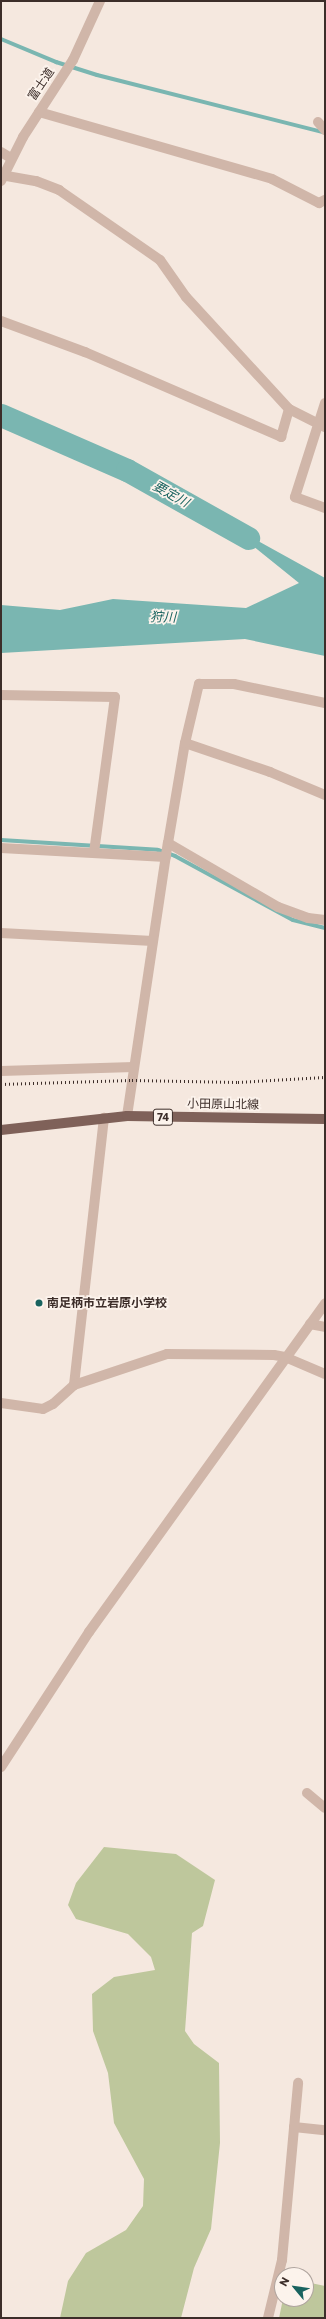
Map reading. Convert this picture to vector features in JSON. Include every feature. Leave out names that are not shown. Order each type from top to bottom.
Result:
[{"type":"main road","name":"小田原山北線","points":[[1,1130],[127,1116],[325,1119]]},
{"type":"street","name":"富士道","points":[[2,177],[11,158],[38,112],[73,60],[100,1]]},
{"type":"street","points":[[38,112],[272,179],[319,203],[325,200]]},
{"type":"street","points":[[318,122],[325,130]]},
{"type":"street","points":[[1,152],[11,158]]},
{"type":"street","points":[[2,177],[36,181],[59,190],[160,260],[186,297],[289,409],[322,424]]},
{"type":"street","points":[[1,321],[85,352],[281,437],[289,409]]},
{"type":"street","points":[[325,403],[322,424],[295,497],[325,508]]},
{"type":"street","points":[[127,1116],[168,844],[185,744],[199,684],[234,684],[325,702]]},
{"type":"street","points":[[1,694],[115,697],[94,853]]},
{"type":"street","points":[[185,744],[270,772],[325,795]]},
{"type":"street","points":[[168,844],[278,907],[308,918],[325,920]]},
{"type":"street","points":[[1,848],[166,857]]},
{"type":"street","points":[[1,932],[153,941]]},
{"type":"street","points":[[1,1071],[134,1067]]},
{"type":"street","points":[[74,1385],[104,1118]]},
{"type":"street","points":[[1,1767],[89,1632],[325,1303]]},
{"type":"street","points":[[310,1324],[325,1326]]},
{"type":"street","points":[[1,1402],[43,1409],[53,1404],[74,1385],[167,1354],[285,1357],[325,1374]]},
{"type":"street","points":[[307,1793],[325,1808]]},
{"type":"street","points":[[268,2318],[282,2260],[298,2083]]},
{"type":"street","points":[[294,2127],[325,2130]]},
{"type":"green space","points":[[104,1847],[176,1854],[215,1880],[203,1926],[192,1933],[185,2031],[194,2044],[219,2063],[220,2143],[211,2229],[194,2268],[181,2318],[60,2318],[68,2281],[86,2253],[126,2230],[143,2206],[144,2179],[114,2123],[108,2073],[93,2031],[92,1994],[114,1977],[155,1970],[151,1957],[128,1934],[76,1919],[68,1905],[76,1883]]},
{"type":"green space","points":[[314,2284],[325,2286],[325,2318],[279,2318],[281,2307],[314,2307]]},
{"type":"water","name":"狩川","points":[[222,521],[325,578],[325,656],[245,639],[1,653],[1,605],[60,610],[113,599],[246,608],[299,583]]},
{"type":"waterway","points":[[1,39],[56,62],[97,75],[323,132]]},
{"type":"waterway","name":"要定川","points":[[1,415],[127,470],[248,538]]},
{"type":"waterway","points":[[1,840],[158,850],[175,856],[293,920],[325,928]]},
{"type":"railway","points":[[1,1084],[132,1080],[238,1082],[325,1077]]},
{"type":"place","name":"南足柄市立岩原小学校","points":[[39,1303]]}]
